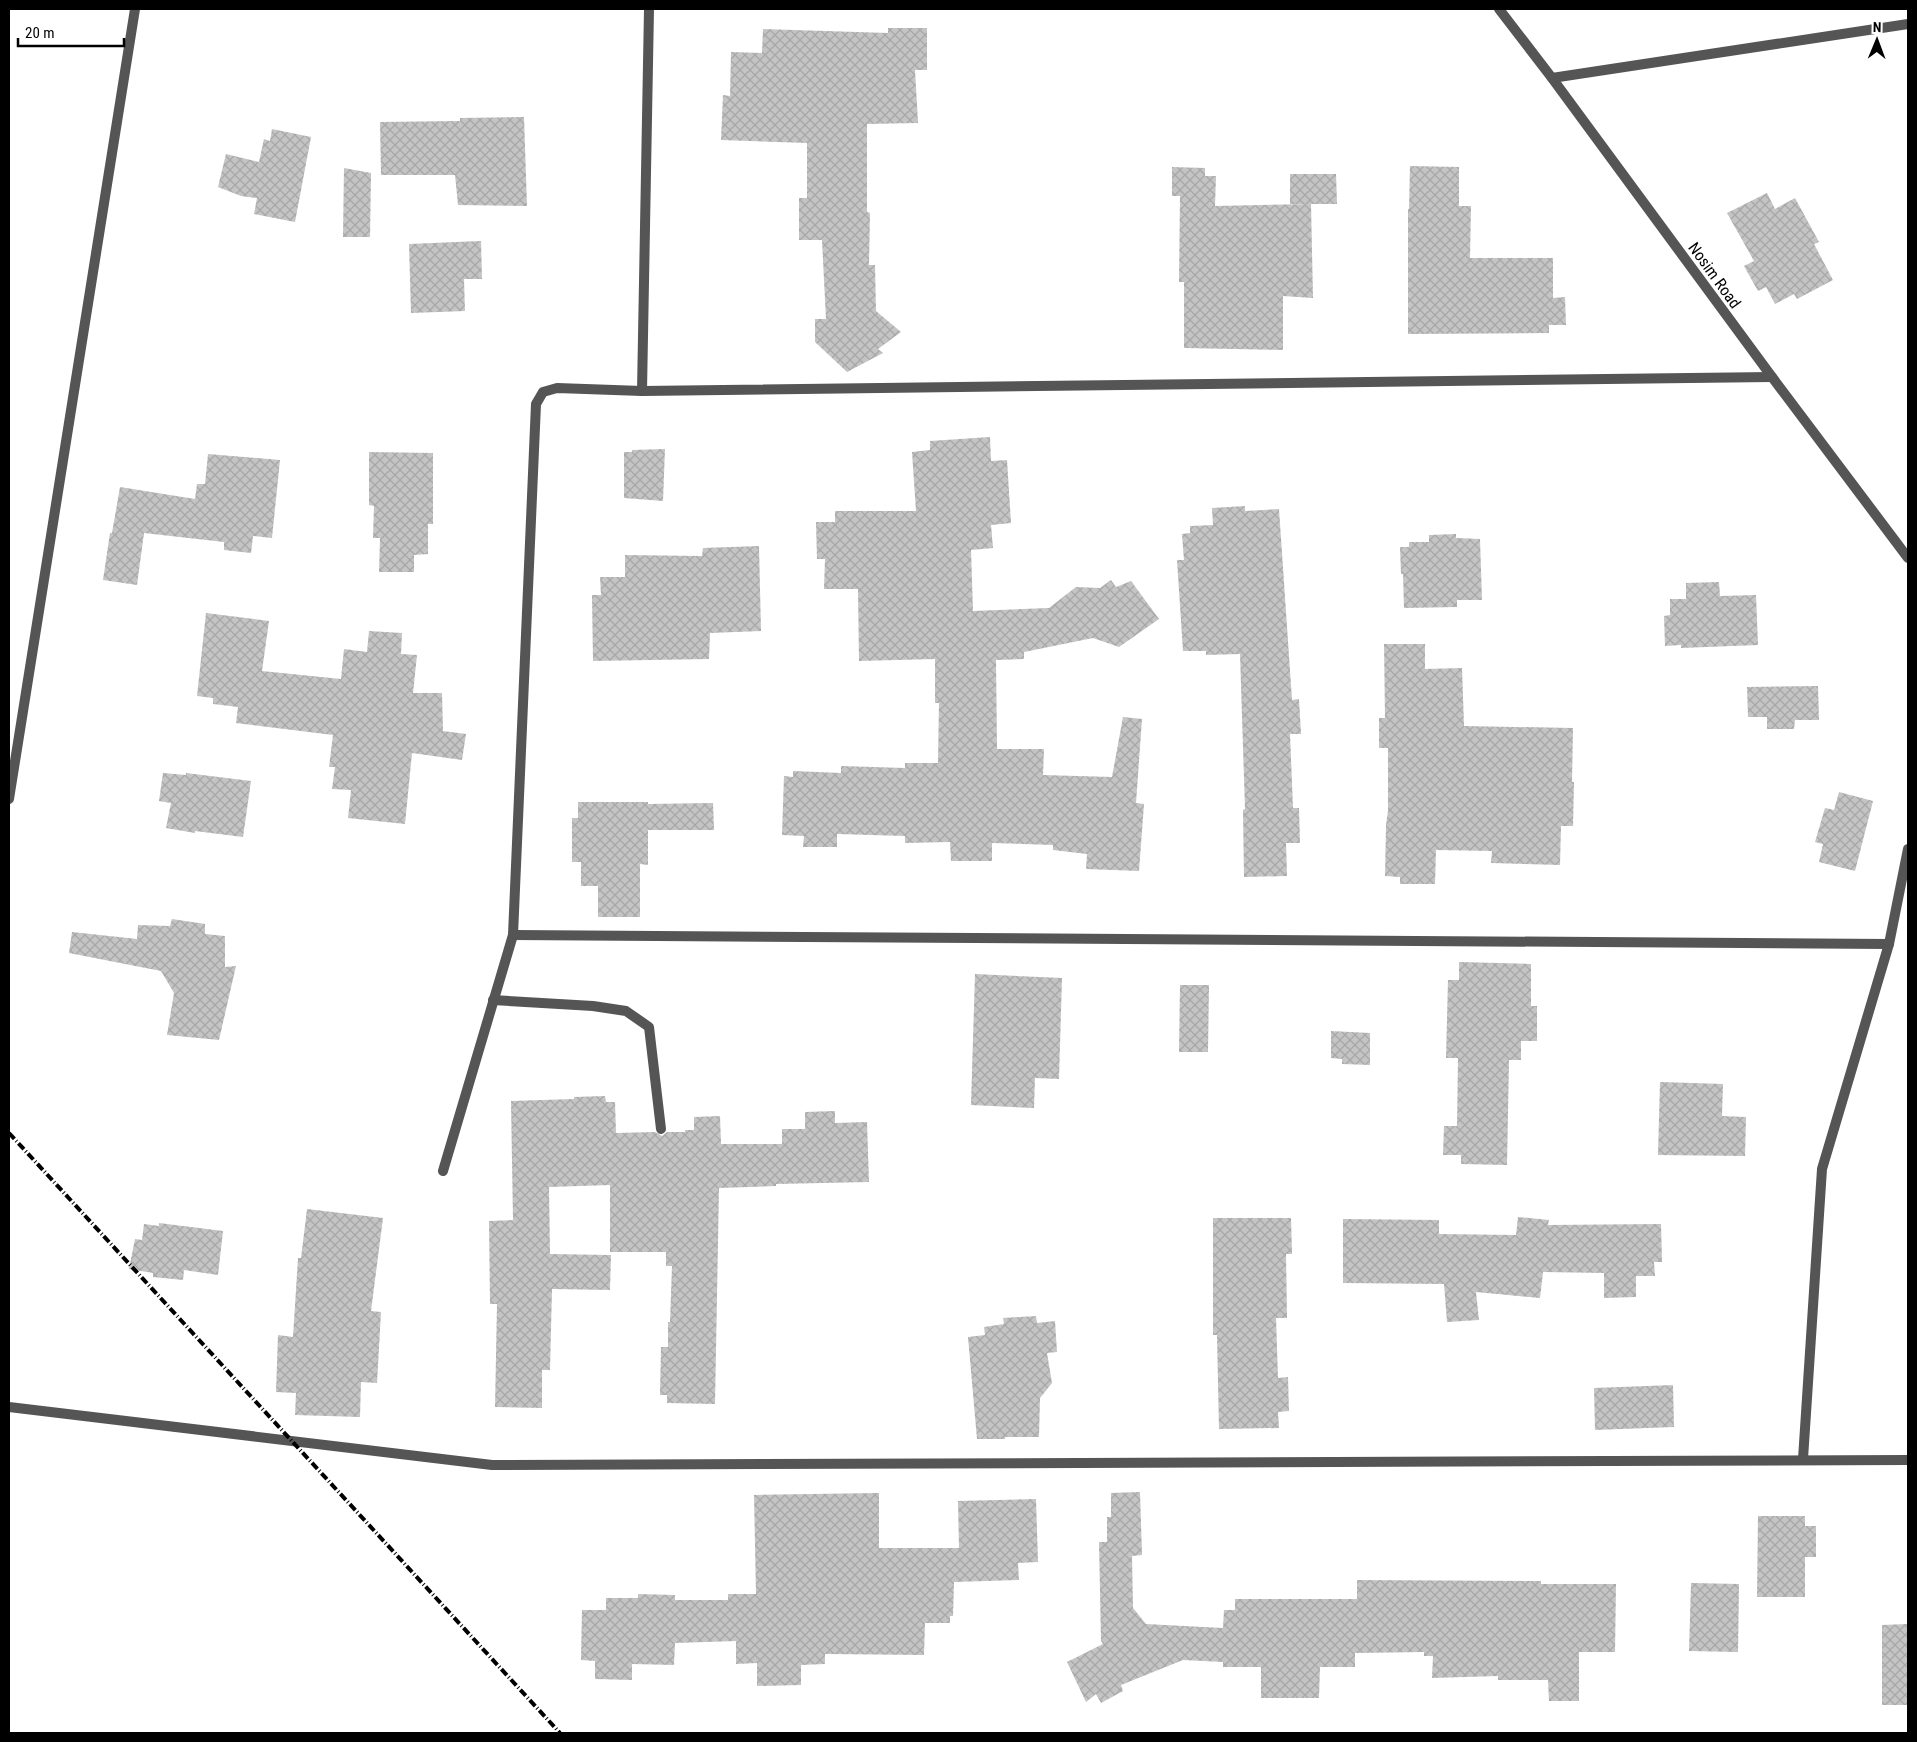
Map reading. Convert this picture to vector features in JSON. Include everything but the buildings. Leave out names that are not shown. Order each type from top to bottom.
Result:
[{"type":"street","points":[[9,799],[135,9]]},
{"type":"street","points":[[642,391],[650,9]]},
{"type":"street","name":"Nosim Road","points":[[1499,9],[1908,558]]},
{"type":"street","points":[[1552,78],[1908,24]]},
{"type":"street","points":[[443,1172],[513,935],[536,404],[543,392],[556,388],[642,391],[1772,377]]},
{"type":"street","points":[[1803,1460],[1822,1169],[1890,944],[1908,849]]},
{"type":"street","points":[[513,935],[1890,944]]},
{"type":"street","points":[[494,1000],[593,1006],[626,1011],[649,1027],[661,1128]]},
{"type":"street","points":[[9,1407],[492,1465],[1908,1460]]},
{"type":"railway","points":[[9,1133],[560,1733]]}]
